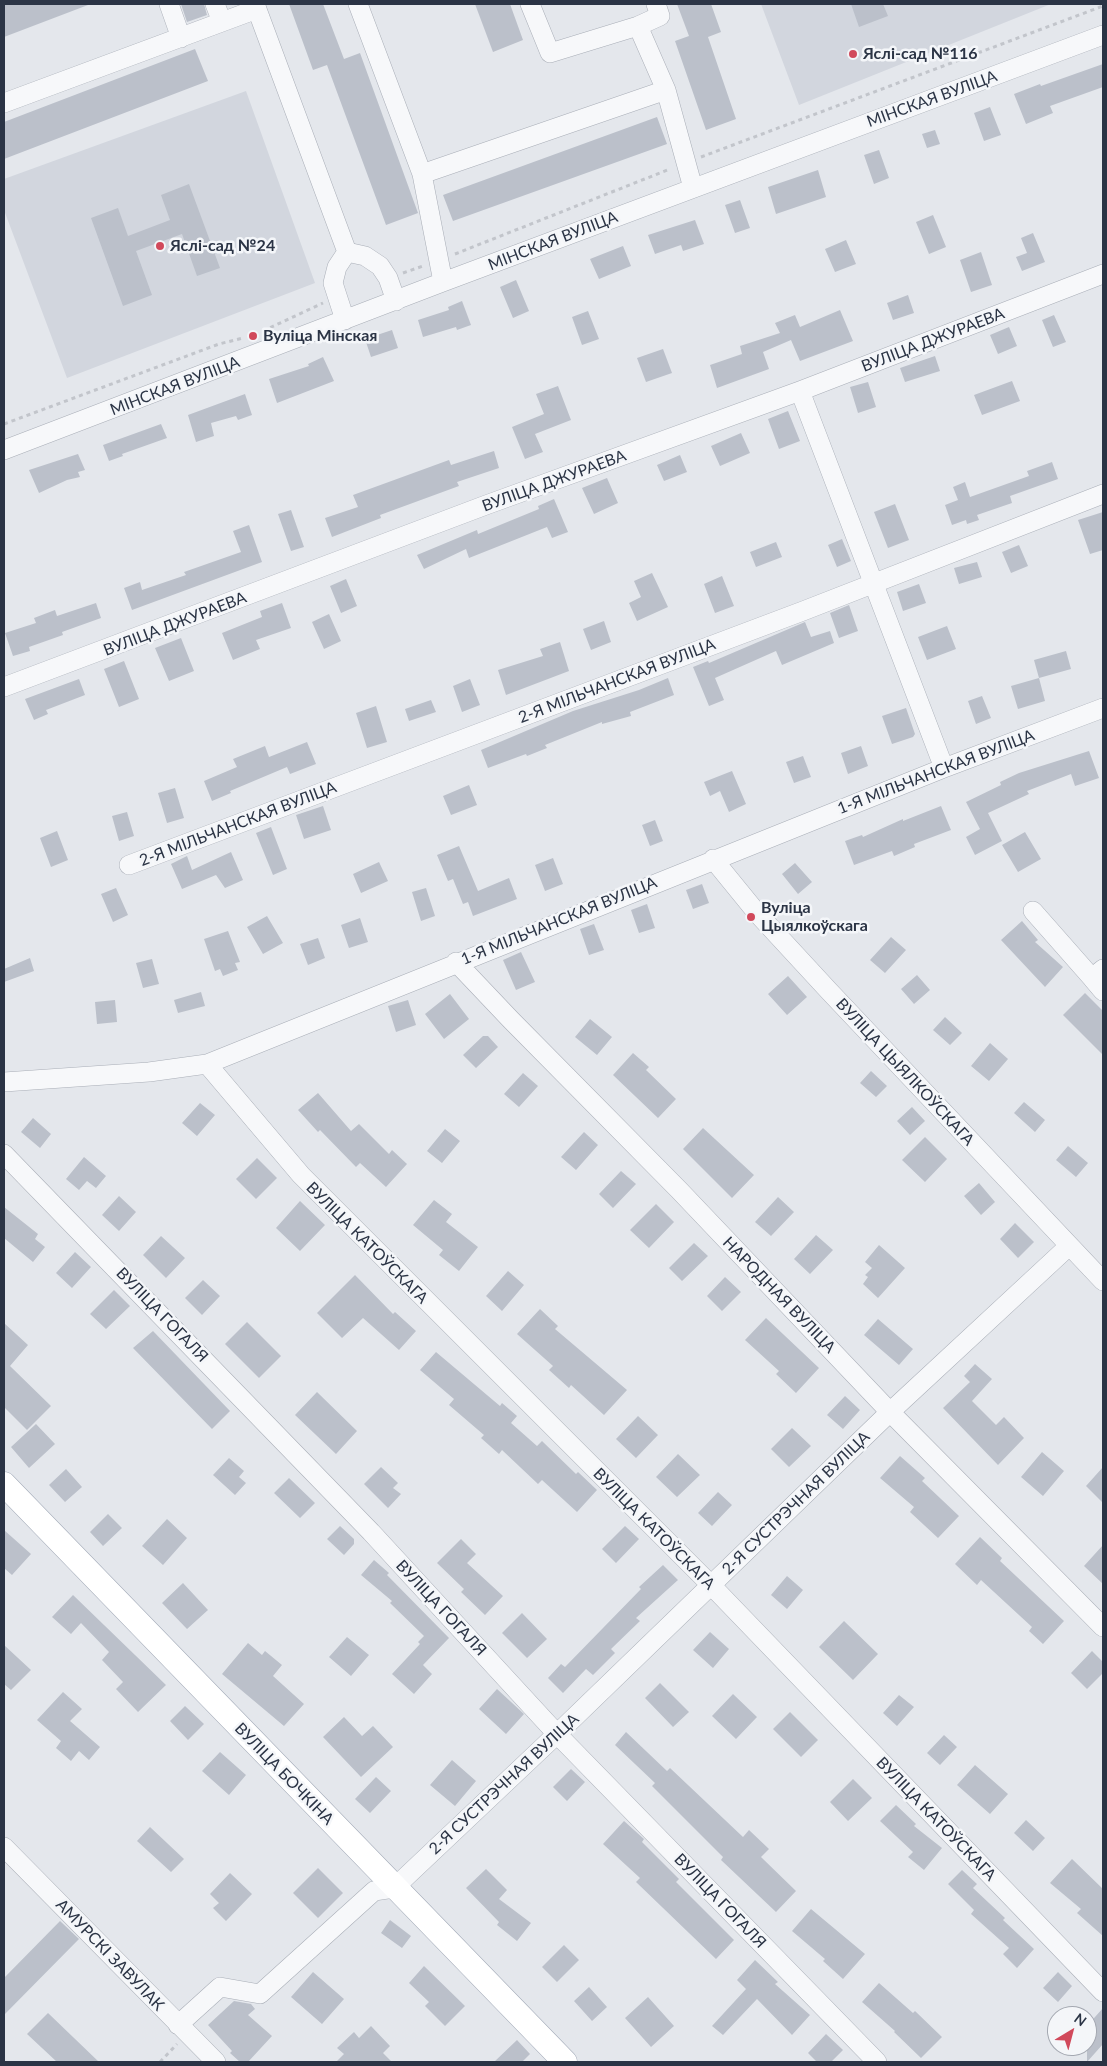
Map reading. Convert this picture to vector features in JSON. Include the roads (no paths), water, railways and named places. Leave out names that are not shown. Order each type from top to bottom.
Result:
[{"type":"main road","name":"ВУЛІЦА БОЧКІНА","points":[[4,1484],[394,1888],[565,2062]]},
{"type":"street","points":[[169,4],[181,38]]},
{"type":"street","points":[[215,4],[222,22]]},
{"type":"street","points":[[358,4],[422,174],[443,282]]},
{"type":"street","points":[[530,4],[550,53],[638,26],[660,16],[656,4]]},
{"type":"street","points":[[4,103],[181,38],[256,6],[347,252]]},
{"type":"street","points":[[638,26],[666,90],[693,188]]},
{"type":"street","name":"МІНСКАЯ ВУЛІЦА","points":[[4,450],[443,282],[1103,35]]},
{"type":"street","points":[[422,174],[666,90]]},
{"type":"street","points":[[347,252],[365,256],[380,266],[388,278],[396,301]]},
{"type":"street","points":[[345,320],[333,283],[337,267],[347,252]]},
{"type":"street","name":"ВУЛІЦА ДЖУРАЕВА","points":[[4,687],[478,508],[800,391],[1103,274]]},
{"type":"street","points":[[800,391],[944,768]]},
{"type":"street","name":"2-Я МІЛЬЧАНСКАЯ ВУЛІЦА","points":[[129,864],[794,614],[1103,494]]},
{"type":"street","name":"1-Я МІЛЬЧАНСКАЯ ВУЛІЦА","points":[[4,1082],[149,1072],[207,1064],[713,859],[1103,708]]},
{"type":"street","name":"ВУЛІЦА ЦЫЯЛКОЎСКАГА","points":[[713,859],[757,913],[828,991],[1103,1281]]},
{"type":"street","points":[[1033,911],[1100,979]]},
{"type":"street","name":"НАРОДНАЯ ВУЛІЦА","points":[[456,962],[679,1190],[890,1412],[1103,1627]]},
{"type":"street","name":"ВУЛІЦА КАТОЎСКАГА","points":[[207,1064],[301,1175],[710,1584],[1103,1992]]},
{"type":"street","name":"ВУЛІЦА ГОГАЛЯ","points":[[4,1154],[371,1532],[557,1734],[878,2062]]},
{"type":"street","name":"2-Я СУСТРЭЧНАЯ ВУЛІЦА","points":[[394,1888],[557,1734],[890,1412],[1069,1246]]},
{"type":"street","name":"АМУРСКІ ЗАВУЛАК","points":[[4,1847],[216,2062]]},
{"type":"street","points":[[182,2029],[220,1987],[260,1994],[374,1891],[394,1888]]},
{"type":"place","name":"Яслі-сад №116","points":[[853,54]]},
{"type":"place","name":"Яслі-сад №24","points":[[160,246]]},
{"type":"place","name":"Вуліца Мінская","points":[[253,336]]},
{"type":"place","name":"Вуліца Цыялкоўскага","points":[[751,917]]}]
